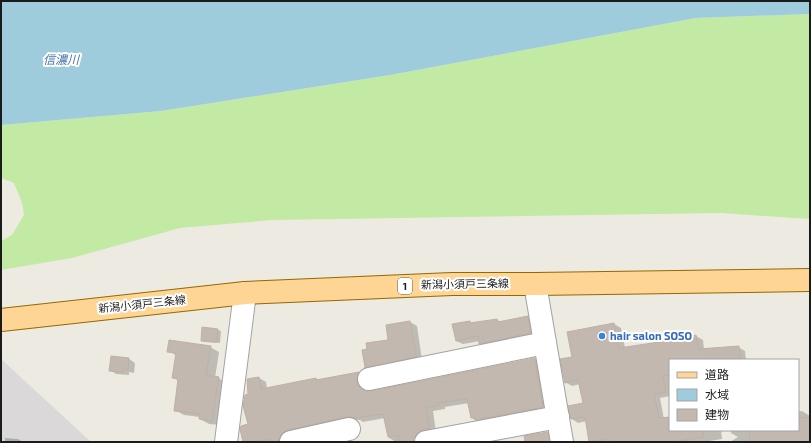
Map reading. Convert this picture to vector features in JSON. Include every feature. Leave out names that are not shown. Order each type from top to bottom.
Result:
[{"type":"main road","name":"新潟小須戸三条線","points":[[1,320],[245,293],[452,284],[810,280]]},
{"type":"street","points":[[535,284],[562,442]]},
{"type":"street","points":[[226,442],[245,293]]},
{"type":"street","points":[[369,379],[545,343]]},
{"type":"street","points":[[426,442],[558,417]]},
{"type":"street","points":[[291,442],[349,429]]},
{"type":"shaded area","points":[[1,359],[91,442],[1,442]]},
{"type":"green space","points":[[810,14],[810,219],[721,213],[272,220],[180,228],[72,258],[1,270],[1,241],[12,235],[24,215],[22,203],[14,183],[1,178],[1,125],[161,111],[390,75],[696,18]]},
{"type":"water","name":"信濃川","points":[[1,1],[810,1],[810,14],[696,18],[390,75],[161,111],[1,125]]},
{"type":"building","points":[[528,316],[531,333],[479,344],[478,336],[456,341],[452,324],[497,319],[498,322]]},
{"type":"building","points":[[410,321],[416,357],[364,368],[362,350],[367,349],[366,343],[388,340],[386,325]]},
{"type":"building","points":[[614,323],[619,348],[696,335],[699,349],[739,346],[740,359],[669,359],[669,375],[663,376],[666,392],[654,394],[659,418],[669,417],[669,431],[703,431],[704,437],[673,442],[609,442],[608,439],[589,442],[585,417],[571,419],[568,406],[583,403],[578,380],[565,383],[560,359],[572,357],[567,332]]},
{"type":"building","points":[[202,327],[218,329],[217,342],[201,341]]},
{"type":"building","points":[[169,340],[211,346],[206,375],[219,377],[212,421],[199,419],[200,414],[174,411],[178,379],[172,378],[176,353],[167,352]]},
{"type":"building","points":[[111,356],[129,358],[128,370],[123,369],[123,372],[109,371]]},
{"type":"building","points":[[535,358],[543,407],[475,420],[475,418],[471,418],[467,399],[438,403],[438,406],[426,407],[430,428],[418,432],[414,438],[414,441],[407,442],[399,442],[398,435],[388,437],[383,414],[355,418],[346,417],[288,430],[282,433],[279,441],[272,442],[271,439],[243,442],[240,429],[241,426],[248,424],[243,406],[245,395],[248,394],[247,379],[259,377],[261,389],[316,378],[316,380],[359,372],[357,375],[357,381],[359,387],[365,391],[372,391]]},
{"type":"building","points":[[799,417],[810,418],[809,442],[749,442],[750,431],[799,431]]},
{"type":"building","points":[[548,432],[549,442],[525,442],[524,436]]},
{"type":"place","name":"hair salon SOSO","points":[[602,336]]}]
